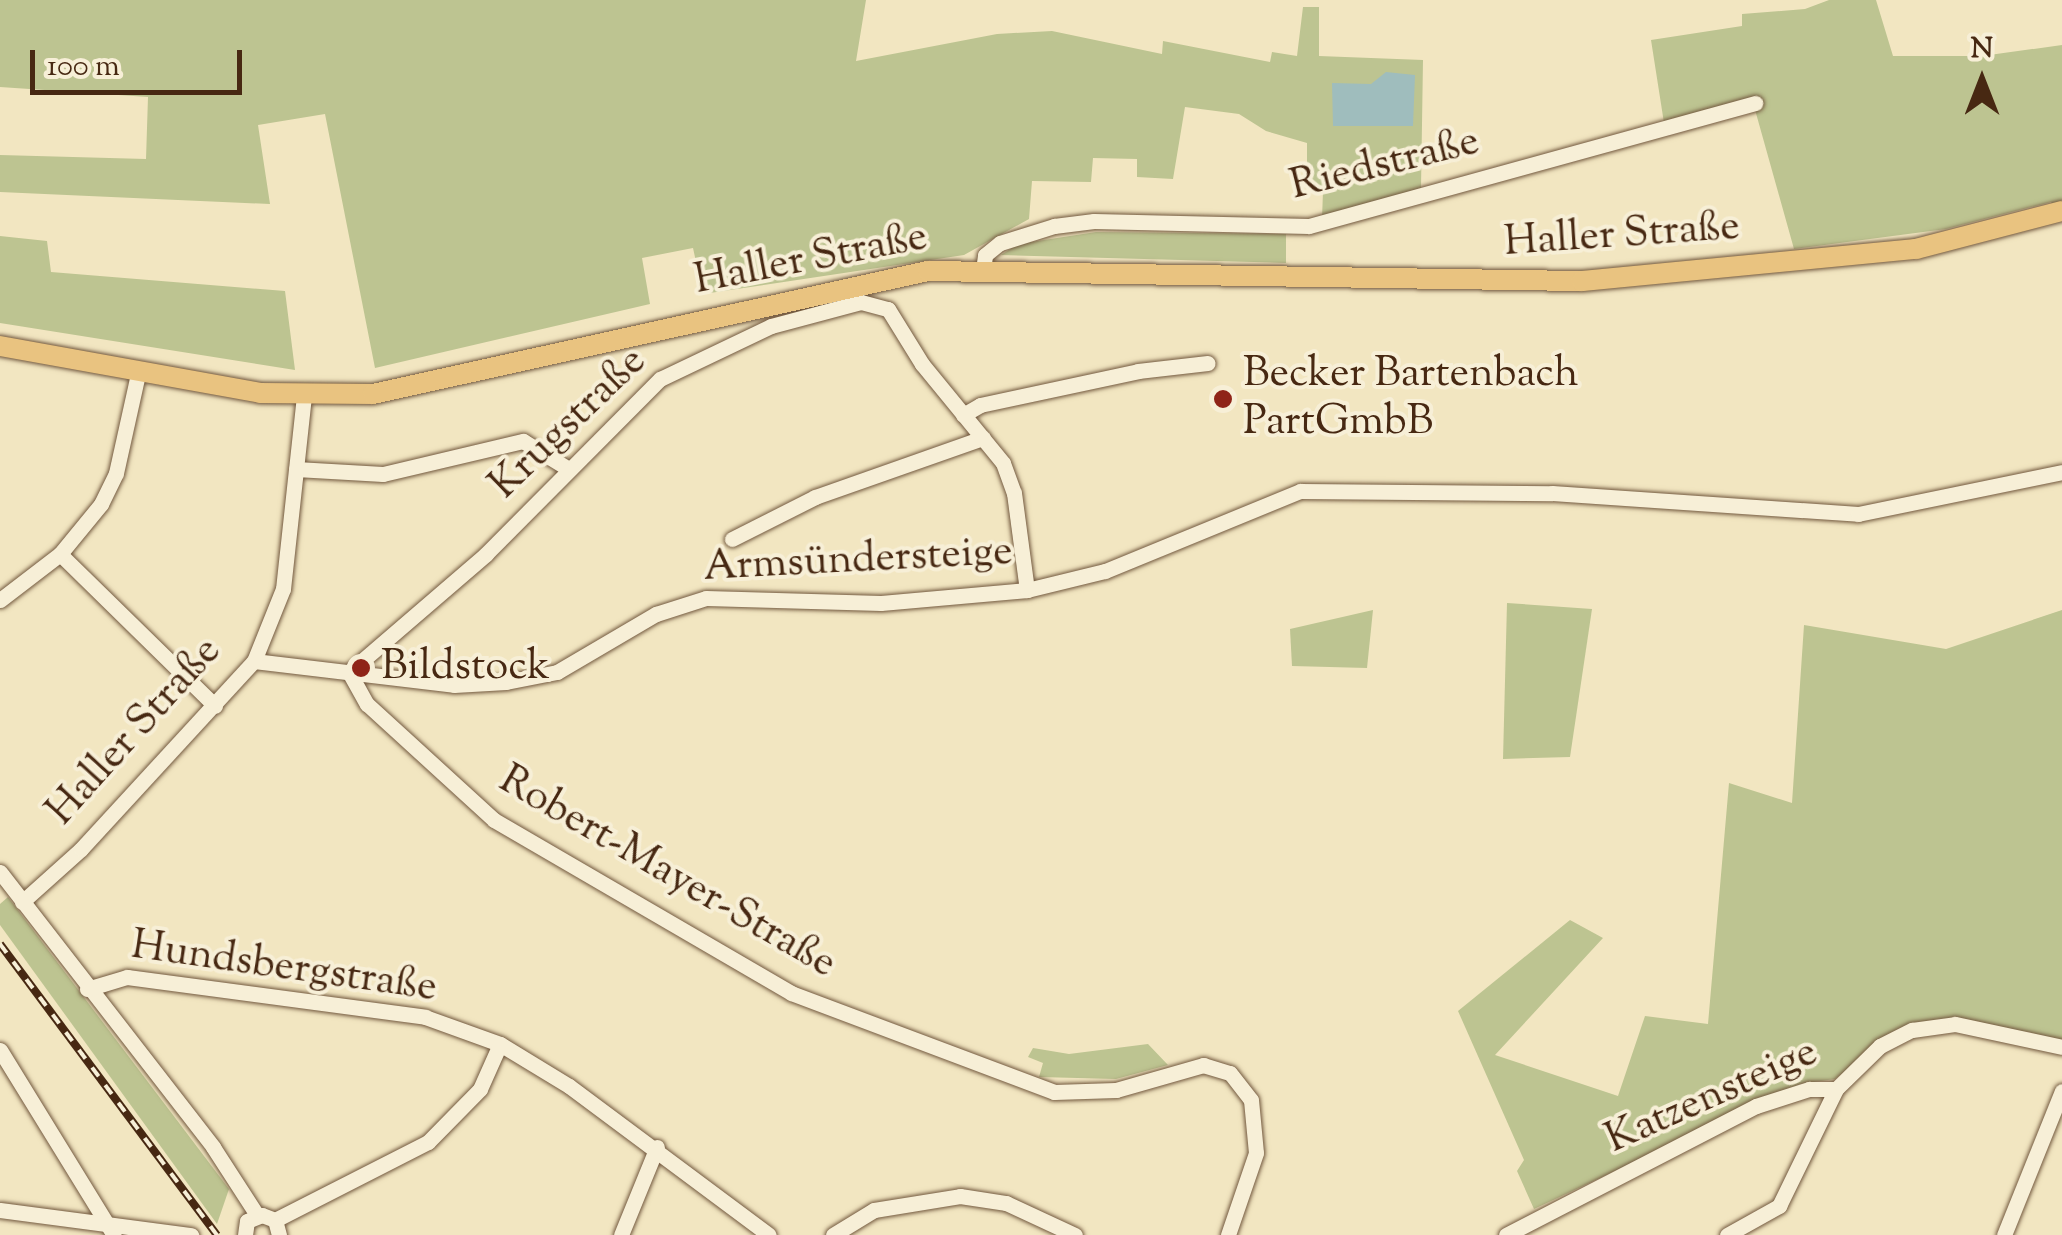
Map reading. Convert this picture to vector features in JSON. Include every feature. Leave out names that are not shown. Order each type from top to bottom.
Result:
[{"type":"main road","name":"Haller Straße","points":[[304,395],[372,394],[875,280],[984,270],[1582,281],[1916,249],[2062,211]]},
{"type":"main road","points":[[0,344],[138,374],[304,395]]},
{"type":"street","name":"Riedstraße","points":[[984,270],[985,255],[1000,242],[1054,226],[1094,221],[1310,226],[1755,104]]},
{"type":"street","name":"Krugstraße","points":[[349,672],[486,554],[567,468],[660,379],[692,360],[771,326],[878,303],[963,415]]},
{"type":"street","points":[[1027,590],[1014,493],[1003,463],[963,415],[980,405],[1138,371],[1208,363]]},
{"type":"street","points":[[2,595],[60,554],[101,504],[116,473],[138,374]]},
{"type":"street","name":"Haller Straße","points":[[22,902],[81,850],[254,660],[283,590],[304,395]]},
{"type":"street","points":[[732,540],[815,497],[982,438]]},
{"type":"street","points":[[296,469],[383,474],[524,441],[567,468]]},
{"type":"street","name":"Armsündersteige","points":[[254,660],[454,685],[506,682],[557,672],[656,614],[706,598],[881,603],[1027,590],[1104,572],[1300,491],[1552,493],[1858,514],[2062,472]]},
{"type":"street","points":[[60,554],[215,706]]},
{"type":"street","name":"Robert-Mayer-Straße","points":[[349,672],[367,704],[437,775],[494,820],[791,993],[1054,1092],[1116,1090],[1204,1066],[1230,1072],[1251,1100],[1256,1153],[1246,1196],[1228,1235]]},
{"type":"street","points":[[0,872],[213,1147],[257,1215],[277,1228],[428,1142],[480,1089],[500,1044]]},
{"type":"street","name":"Hundsbergstraße","points":[[88,989],[128,977],[392,1012],[425,1017],[500,1044],[657,1147],[769,1235]]},
{"type":"street","name":"Katzensteige","points":[[1506,1235],[1756,1106],[1809,1089],[1836,1089],[1880,1046],[1932,1025],[1979,1026],[2062,1047]]},
{"type":"street","points":[[0,1050],[111,1230]]},
{"type":"street","points":[[1727,1235],[1779,1206],[1836,1089]]},
{"type":"street","points":[[2004,1235],[2062,1091]]},
{"type":"street","points":[[621,1235],[657,1147]]},
{"type":"street","points":[[832,1235],[874,1210],[960,1196],[1034,1212],[1075,1235]]},
{"type":"street","points":[[0,1210],[111,1230],[191,1235]]},
{"type":"street","points":[[245,1235],[257,1215]]},
{"type":"green space","points":[[0,0],[866,0],[856,61],[997,34],[1052,31],[1162,54],[1163,41],[1270,62],[1272,52],[1297,56],[1303,7],[1319,7],[1319,56],[1423,60],[1421,188],[1322,219],[1323,191],[1307,189],[1307,143],[1266,131],[1239,114],[1185,107],[1173,179],[1137,177],[1137,159],[1093,158],[1091,182],[1032,181],[1029,219],[964,255],[703,294],[693,248],[642,258],[650,304],[375,368],[325,114],[258,125],[270,204],[0,192],[0,155],[146,159],[148,97],[0,87]]},
{"type":"green space","points":[[1829,0],[1876,0],[1893,56],[1982,56],[2062,45],[2062,221],[2051,202],[1946,229],[1794,249],[1752,99],[1664,123],[1651,40],[1742,26],[1742,14],[1805,9]]},
{"type":"green space","points":[[1096,232],[1286,234],[1286,263],[1001,255],[1018,244]]},
{"type":"green space","points":[[0,236],[47,241],[51,272],[285,291],[295,370],[0,323]]},
{"type":"green space","points":[[1507,603],[1592,609],[1570,757],[1503,759]]},
{"type":"green space","points":[[1373,610],[1367,668],[1292,666],[1290,629]]},
{"type":"green space","points":[[2062,610],[2062,1043],[2029,1032],[1939,1022],[1891,1035],[1835,1079],[1800,1084],[1534,1209],[1517,1171],[1524,1160],[1458,1011],[1570,920],[1603,938],[1495,1055],[1618,1096],[1645,1016],[1708,1024],[1729,783],[1792,803],[1804,625],[1946,649]]},
{"type":"green space","points":[[8,897],[229,1189],[217,1224],[0,925],[0,904]]},
{"type":"green space","points":[[1148,1044],[1168,1065],[1116,1079],[1039,1077],[1043,1063],[1028,1057],[1033,1048],[1069,1054]]},
{"type":"water","points":[[1386,72],[1415,75],[1413,126],[1333,126],[1332,83],[1371,84]]},
{"type":"railway","points":[[0,944],[217,1235]]},
{"type":"place","name":"Becker Bartenbach PartGmbB","points":[[1223,399]]},
{"type":"place","name":"Bildstock","points":[[361,668]]}]
